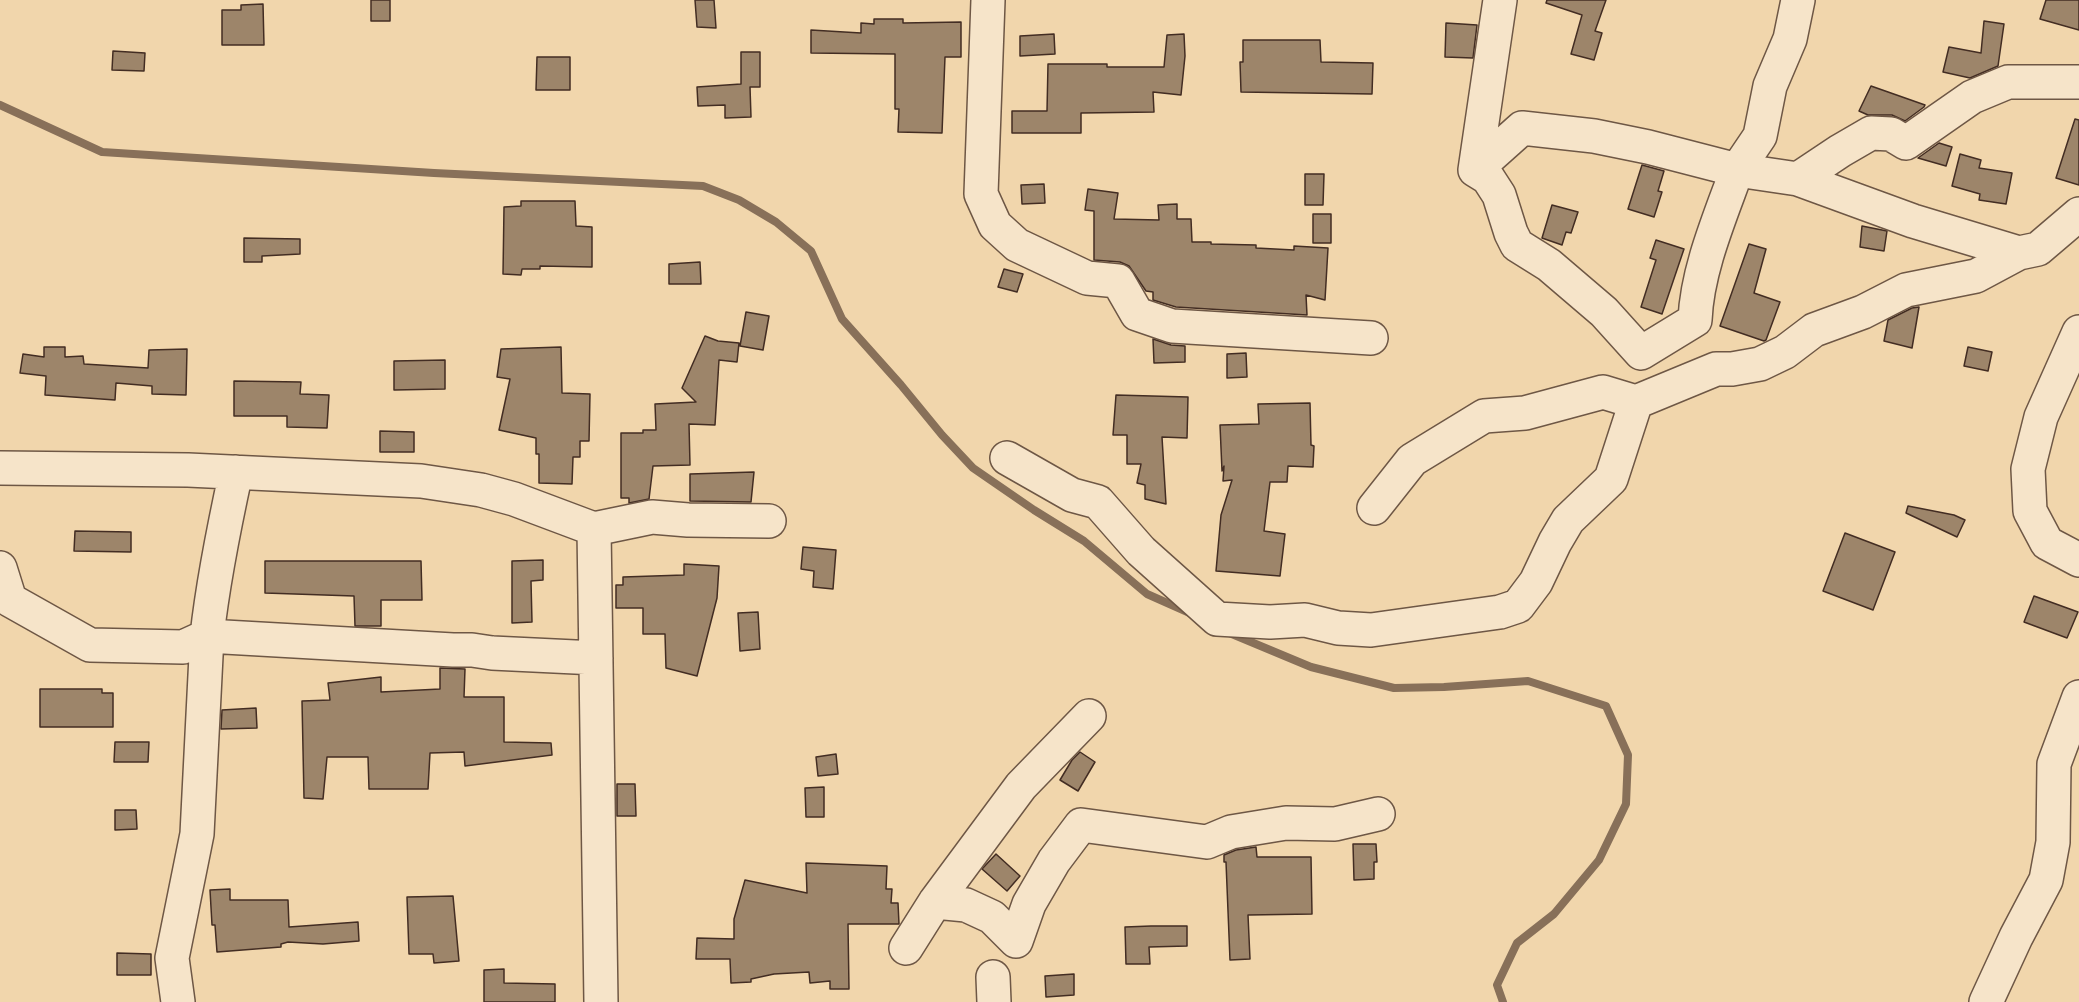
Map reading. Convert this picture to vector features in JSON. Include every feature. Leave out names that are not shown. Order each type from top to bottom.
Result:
[{"type":"street","points":[[988,0],[981,194],[995,225],[1017,244],[1087,278],[1118,280],[1137,314],[1172,326],[1371,338]]},
{"type":"street","points":[[1475,170],[1500,0]]},
{"type":"street","points":[[1374,508],[1412,460],[1484,416],[1526,413],[1603,392],[1641,353],[1695,320],[1696,298],[1717,226],[1737,170],[1760,136],[1770,86],[1790,39],[1798,0]]},
{"type":"street","points":[[1798,179],[1871,133],[1891,134],[1906,143],[1972,97],[2008,82],[2079,82]]},
{"type":"street","points":[[1475,170],[1522,128],[1594,135],[1737,170],[1798,179],[1914,221],[2019,253]]},
{"type":"street","points":[[1475,170],[1488,178],[1499,195],[1517,245],[1549,266],[1604,312],[1641,353]]},
{"type":"street","points":[[1603,392],[1636,402],[1716,369],[1732,369],[1760,364],[1785,352],[1814,330],[1863,312],[1906,290],[1976,276],[2019,253],[2038,249],[2079,214]]},
{"type":"street","points":[[2079,332],[2041,417],[2028,469],[2030,511],[2047,543],[2079,560]]},
{"type":"street","points":[[1008,458],[1072,495],[1098,502],[1141,551],[1217,619],[1270,622],[1305,620],[1338,628],[1371,630],[1500,612],[1518,606],[1536,582],[1568,520],[1611,479],[1636,402]]},
{"type":"street","points":[[0,468],[188,470],[319,475],[456,485],[514,499],[594,529],[652,517],[768,521]]},
{"type":"street","points":[[178,1002],[172,958],[197,834],[207,636],[218,552],[236,472]]},
{"type":"street","points":[[594,529],[601,1002]]},
{"type":"street","points":[[0,568],[10,600],[90,645],[183,647],[207,636],[596,658]]},
{"type":"street","points":[[1986,1002],[2016,936],[2046,880],[2053,842],[2054,764],[2079,697]]},
{"type":"street","points":[[906,948],[935,902],[1021,786],[1089,716]]},
{"type":"street","points":[[935,902],[966,905],[992,917],[1016,941],[1029,904],[1054,861],[1081,825],[1207,842],[1231,832],[1286,823],[1335,824],[1378,814]]},
{"type":"building","points":[[371,0],[390,0],[390,21],[371,21]]},
{"type":"building","points":[[695,0],[714,0],[716,28],[697,27]]},
{"type":"building","points":[[1547,0],[1606,0],[1595,31],[1602,33],[1594,60],[1571,54],[1582,15],[1546,3]]},
{"type":"building","points":[[2046,0],[2079,0],[2079,30],[2040,19]]},
{"type":"building","points":[[263,4],[264,45],[222,45],[222,10],[241,10],[241,5]]},
{"type":"building","points":[[874,19],[903,19],[903,23],[961,22],[961,57],[945,57],[942,133],[898,132],[899,109],[895,109],[895,54],[811,53],[811,30],[861,33],[861,23],[874,24]]},
{"type":"building","points":[[1984,21],[2004,24],[1998,66],[1970,78],[1943,72],[1949,47],[1981,53]]},
{"type":"building","points":[[1446,23],[1477,25],[1473,58],[1445,57]]},
{"type":"building","points":[[1054,34],[1055,54],[1020,56],[1020,36]]},
{"type":"building","points":[[1184,34],[1185,56],[1181,95],[1153,92],[1154,112],[1081,113],[1081,133],[1012,133],[1012,111],[1047,111],[1048,64],[1164,67],[1167,35]]},
{"type":"building","points":[[1243,40],[1320,40],[1321,62],[1373,63],[1372,94],[1241,92],[1240,62],[1243,62]]},
{"type":"building","points":[[113,51],[145,53],[144,71],[112,70]]},
{"type":"building","points":[[741,52],[760,52],[760,87],[750,87],[751,117],[725,118],[725,105],[698,106],[697,87],[741,84]]},
{"type":"building","points":[[537,57],[570,57],[570,90],[536,90]]},
{"type":"building","points":[[1871,86],[1925,105],[1905,121],[1892,115],[1868,115],[1859,111]]},
{"type":"building","points":[[2075,119],[2079,120],[2079,185],[2056,178]]},
{"type":"building","points":[[1939,143],[1952,147],[1946,166],[1918,158]]},
{"type":"building","points":[[1960,154],[1981,160],[1979,168],[2012,173],[2006,204],[1979,200],[1980,194],[1952,186]]},
{"type":"building","points":[[1642,165],[1664,171],[1658,191],[1662,192],[1654,217],[1628,209]]},
{"type":"building","points":[[1305,174],[1324,174],[1323,205],[1305,205]]},
{"type":"building","points":[[1044,184],[1045,203],[1022,204],[1021,185]]},
{"type":"building","points":[[1088,189],[1118,193],[1114,219],[1159,220],[1158,205],[1177,204],[1177,219],[1191,219],[1192,242],[1256,245],[1256,248],[1294,250],[1294,246],[1328,248],[1325,300],[1306,295],[1307,315],[1176,307],[1153,300],[1153,292],[1146,291],[1129,266],[1120,262],[1094,260],[1094,211],[1085,210]]},
{"type":"building","points":[[521,201],[575,201],[576,226],[592,227],[592,267],[540,266],[540,269],[522,269],[521,275],[503,274],[504,207],[521,206]]},
{"type":"building","points":[[1552,205],[1578,212],[1571,233],[1566,232],[1562,245],[1542,238]]},
{"type":"building","points":[[1313,214],[1331,214],[1331,243],[1313,243]]},
{"type":"building","points":[[1862,226],[1887,231],[1884,251],[1860,247]]},
{"type":"building","points":[[244,238],[300,239],[300,254],[262,256],[262,262],[244,262]]},
{"type":"building","points":[[1656,240],[1684,249],[1662,314],[1641,307],[1656,260],[1650,258]]},
{"type":"building","points":[[1749,244],[1766,249],[1754,293],[1780,302],[1764,341],[1720,326]]},
{"type":"building","points":[[700,262],[701,284],[669,284],[669,264]]},
{"type":"building","points":[[1004,269],[1023,274],[1017,292],[998,287]]},
{"type":"building","points":[[1919,307],[1912,348],[1884,341],[1888,320]]},
{"type":"building","points":[[746,312],[769,316],[763,350],[740,346]]},
{"type":"building","points":[[705,336],[718,341],[739,343],[737,362],[719,360],[715,425],[689,424],[690,465],[653,466],[649,499],[629,503],[629,498],[621,498],[621,433],[643,433],[643,430],[656,430],[655,404],[696,402],[682,388]]},
{"type":"building","points":[[1153,339],[1171,345],[1185,346],[1185,362],[1154,363]]},
{"type":"building","points":[[44,347],[65,347],[65,357],[83,356],[84,364],[148,368],[149,350],[187,349],[186,395],[152,394],[152,386],[116,383],[115,400],[45,395],[46,376],[20,373],[23,354],[44,357]]},
{"type":"building","points":[[561,347],[562,393],[590,394],[589,441],[580,441],[580,457],[573,457],[572,484],[539,483],[539,454],[536,454],[536,438],[499,430],[510,379],[497,377],[501,349]]},
{"type":"building","points":[[1968,347],[1992,352],[1988,371],[1964,366]]},
{"type":"building","points":[[1246,353],[1247,377],[1227,378],[1227,354]]},
{"type":"building","points":[[445,360],[445,389],[394,390],[394,361]]},
{"type":"building","points":[[234,381],[301,382],[300,394],[329,395],[327,428],[287,427],[287,416],[234,416]]},
{"type":"building","points":[[1116,395],[1188,397],[1187,438],[1162,437],[1166,504],[1145,499],[1145,485],[1137,483],[1141,464],[1127,464],[1127,435],[1113,435]]},
{"type":"building","points":[[1310,403],[1311,445],[1314,446],[1313,467],[1288,466],[1287,482],[1270,482],[1264,531],[1285,534],[1280,576],[1216,571],[1221,515],[1232,480],[1223,481],[1224,466],[1222,471],[1220,425],[1259,424],[1258,404]]},
{"type":"building","points":[[380,431],[414,432],[414,452],[380,452]]},
{"type":"building","points":[[754,472],[751,502],[690,501],[690,474]]},
{"type":"building","points":[[1908,506],[1954,515],[1965,520],[1957,537],[1906,513]]},
{"type":"building","points":[[75,531],[131,532],[131,552],[74,551]]},
{"type":"building","points":[[1845,533],[1895,552],[1873,610],[1823,591]]},
{"type":"building","points":[[803,547],[836,550],[833,589],[813,587],[814,571],[801,569]]},
{"type":"building","points":[[543,560],[543,580],[531,581],[532,622],[512,623],[512,561]]},
{"type":"building","points":[[265,561],[421,561],[422,600],[381,600],[381,626],[355,626],[354,596],[265,593]]},
{"type":"building","points":[[684,564],[719,566],[717,598],[697,676],[666,668],[665,634],[643,634],[643,608],[616,608],[616,585],[623,585],[623,577],[684,575]]},
{"type":"building","points":[[2034,596],[2078,612],[2067,638],[2024,622]]},
{"type":"building","points":[[758,612],[760,649],[740,651],[738,613]]},
{"type":"building","points":[[440,668],[465,669],[464,697],[504,697],[504,742],[551,743],[552,755],[465,766],[464,752],[430,753],[428,789],[369,789],[368,757],[327,757],[323,799],[304,798],[302,701],[330,700],[328,683],[381,677],[381,692],[440,689]]},
{"type":"building","points":[[40,689],[102,689],[102,693],[113,693],[113,727],[40,727]]},
{"type":"building","points":[[256,708],[257,728],[221,729],[222,710]]},
{"type":"building","points":[[115,742],[149,742],[148,762],[114,762]]},
{"type":"building","points":[[1080,752],[1095,762],[1078,791],[1060,780],[1072,760]]},
{"type":"building","points":[[836,754],[838,774],[818,776],[816,757]]},
{"type":"building","points":[[617,784],[635,784],[636,816],[617,816]]},
{"type":"building","points":[[824,787],[824,817],[806,817],[805,788]]},
{"type":"building","points":[[115,810],[136,810],[137,829],[115,830]]},
{"type":"building","points":[[1353,844],[1376,844],[1377,862],[1374,862],[1374,879],[1354,880]]},
{"type":"building","points":[[1256,847],[1257,857],[1311,857],[1312,914],[1248,915],[1250,959],[1230,960],[1224,855],[1236,850]]},
{"type":"building","points":[[996,854],[1020,876],[1007,891],[982,869]]},
{"type":"building","points":[[806,863],[887,866],[886,889],[892,889],[891,903],[898,903],[899,924],[848,924],[849,989],[830,989],[830,981],[810,983],[809,972],[774,974],[751,979],[751,982],[731,983],[730,959],[696,959],[697,938],[734,939],[734,919],[745,880],[807,893]]},
{"type":"building","points":[[230,889],[230,900],[288,900],[289,927],[358,922],[359,941],[323,944],[288,942],[281,944],[281,947],[217,952],[215,925],[212,925],[210,890]]},
{"type":"building","points":[[453,896],[459,961],[434,963],[433,954],[409,954],[407,897]]},
{"type":"building","points":[[1187,926],[1187,946],[1149,947],[1150,964],[1126,964],[1125,927]]},
{"type":"building","points":[[117,953],[151,954],[151,975],[117,975]]},
{"type":"building","points":[[504,969],[504,983],[555,984],[555,1002],[484,1002],[484,970]]},
{"type":"building","points":[[1074,974],[1074,995],[1046,997],[1045,976]]},
{"type":"waterway","points":[[0,105],[102,152],[434,173],[703,186],[739,200],[776,222],[811,251],[842,319],[973,468],[1084,541],[1147,594],[1192,614]]},
{"type":"waterway","points":[[1227,632],[1311,667],[1394,688],[1528,681],[1606,706],[1628,755],[1626,804],[1599,860],[1554,914],[1517,943],[1497,985],[1503,1002]]}]
